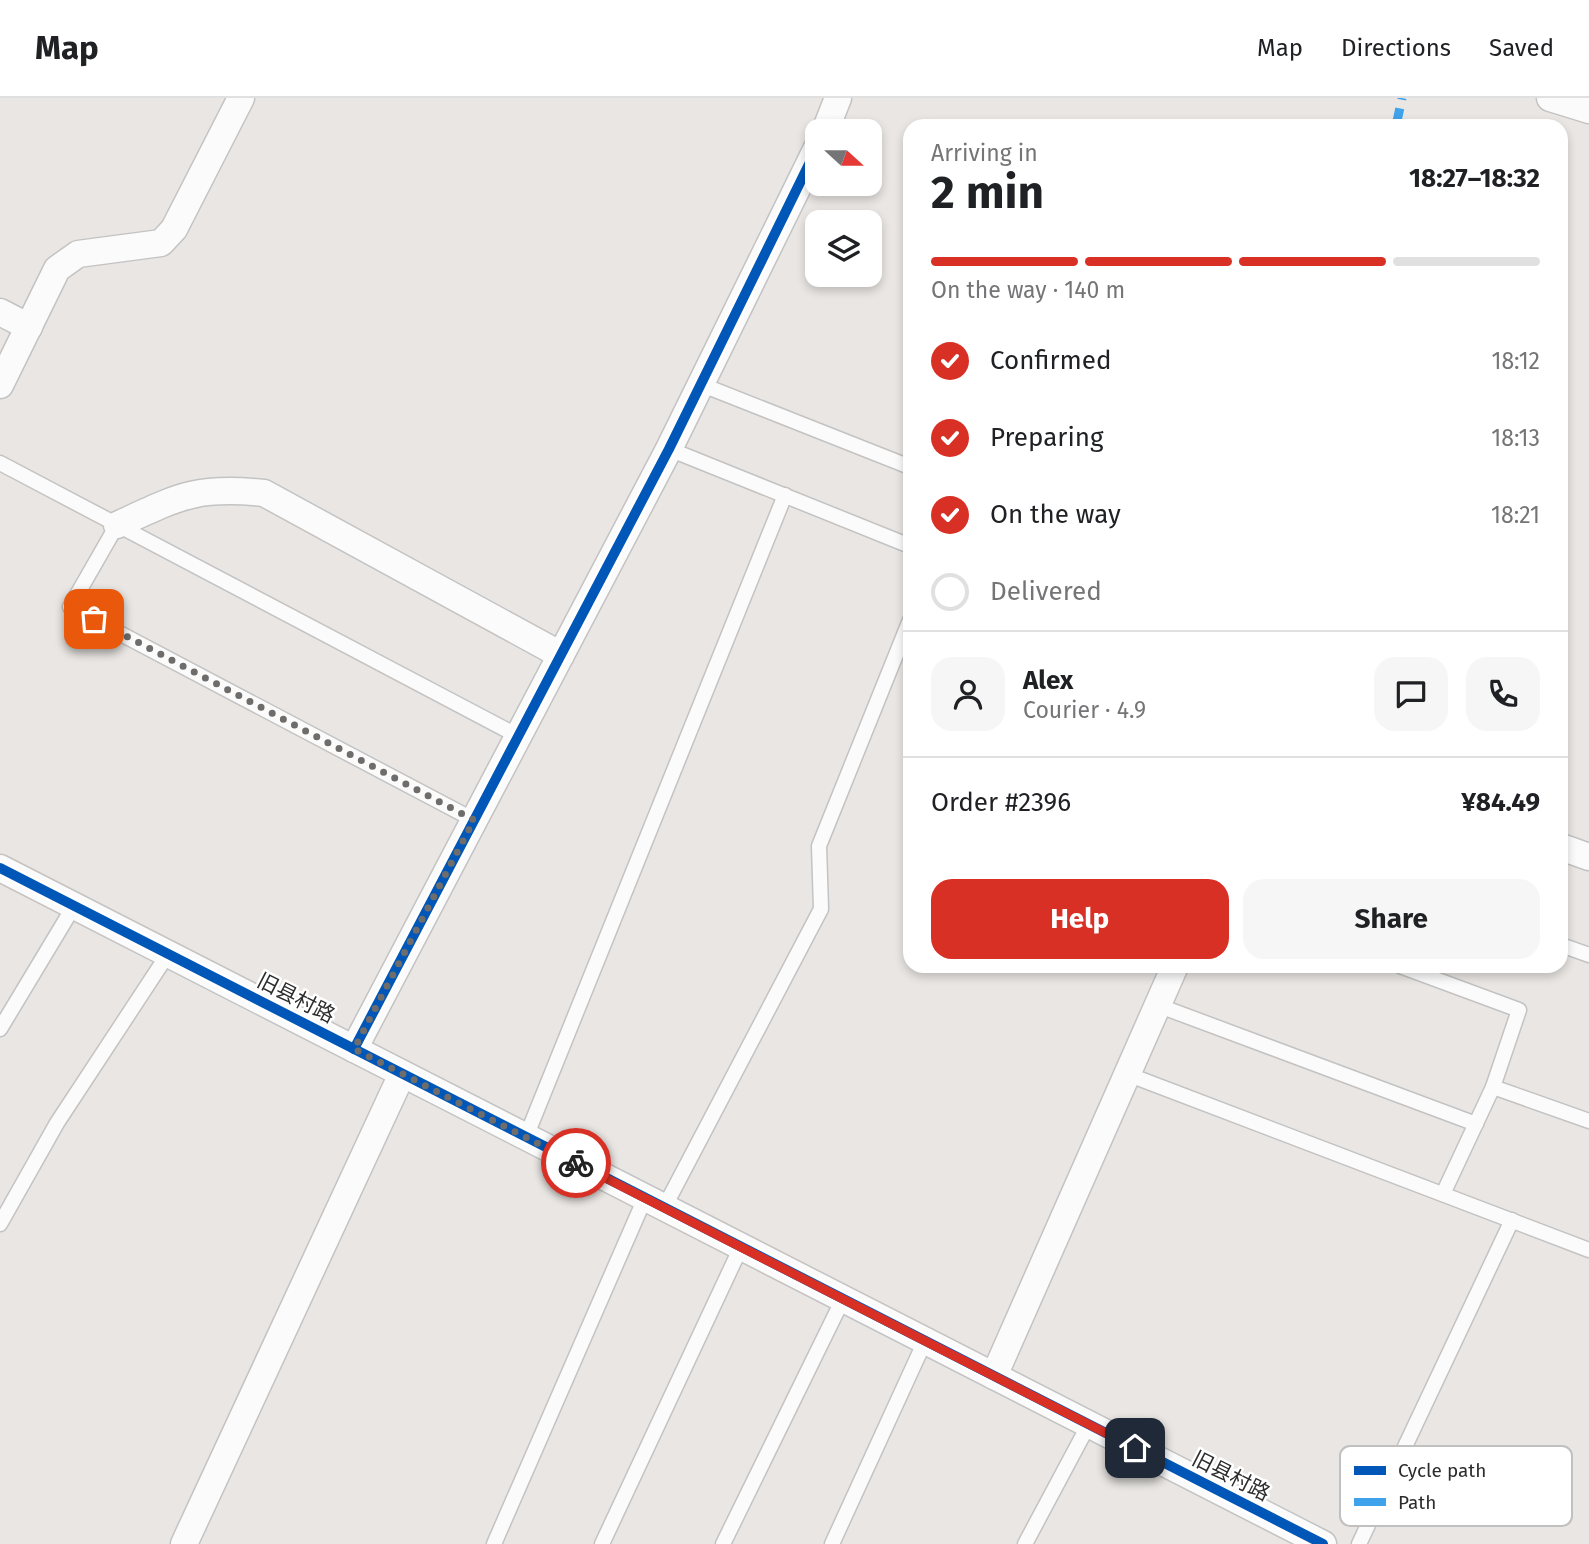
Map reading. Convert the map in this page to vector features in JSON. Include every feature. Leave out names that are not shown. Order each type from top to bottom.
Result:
[{"type":"street","points":[[0,385],[57,269],[78,254],[161,243],[174,229],[241,98]]},
{"type":"street","points":[[830,119],[838,98]]},
{"type":"street","points":[[1550,98],[1589,110]]},
{"type":"street","points":[[354,1049],[669,449],[805,172]]},
{"type":"street","points":[[0,312],[29,327]]},
{"type":"street","points":[[117,525],[187,494],[222,489],[264,493],[561,655]]},
{"type":"street","points":[[1568,850],[1589,857]]},
{"type":"street","name":"旧县村路","points":[[0,868],[1323,1544]]},
{"type":"street","points":[[994,1376],[1172,973]]},
{"type":"street","points":[[184,1544],[402,1073]]},
{"type":"lane","points":[[700,384],[903,464]]},
{"type":"lane","points":[[669,449],[903,542]]},
{"type":"lane","points":[[0,463],[518,736]]},
{"type":"lane","points":[[526,1137],[785,495]]},
{"type":"lane","points":[[117,525],[70,607],[474,820]]},
{"type":"lane","points":[[494,1544],[655,1203],[821,909],[819,846],[903,637]]},
{"type":"lane","points":[[0,1029],[74,906]]},
{"type":"lane","points":[[1568,948],[1589,955]]},
{"type":"lane","points":[[0,1224],[57,1123],[169,954]]},
{"type":"lane","points":[[1419,973],[1519,1010],[1493,1087],[1443,1194]]},
{"type":"lane","points":[[1157,1005],[1476,1124]]},
{"type":"lane","points":[[1127,1074],[1589,1250]]},
{"type":"lane","points":[[1493,1087],[1589,1121]]},
{"type":"lane","points":[[1405,1446],[1512,1220]]},
{"type":"lane","points":[[602,1544],[741,1247]]},
{"type":"lane","points":[[723,1544],[843,1299]]},
{"type":"lane","points":[[832,1544],[925,1341]]},
{"type":"lane","points":[[1025,1544],[1089,1424]]},
{"type":"lane","points":[[1359,1544],[1368,1526]]},
{"type":"marked path","points":[[1398,119],[1402,98]]},
{"type":"cycle path","points":[[354,1049],[669,449],[805,172]]},
{"type":"cycle path","points":[[0,868],[1323,1544]]},
{"type":"way so far","points":[[94,619],[474,820],[354,1049],[576,1163]]},
{"type":"route","points":[[576,1163],[1135,1448]]}]
